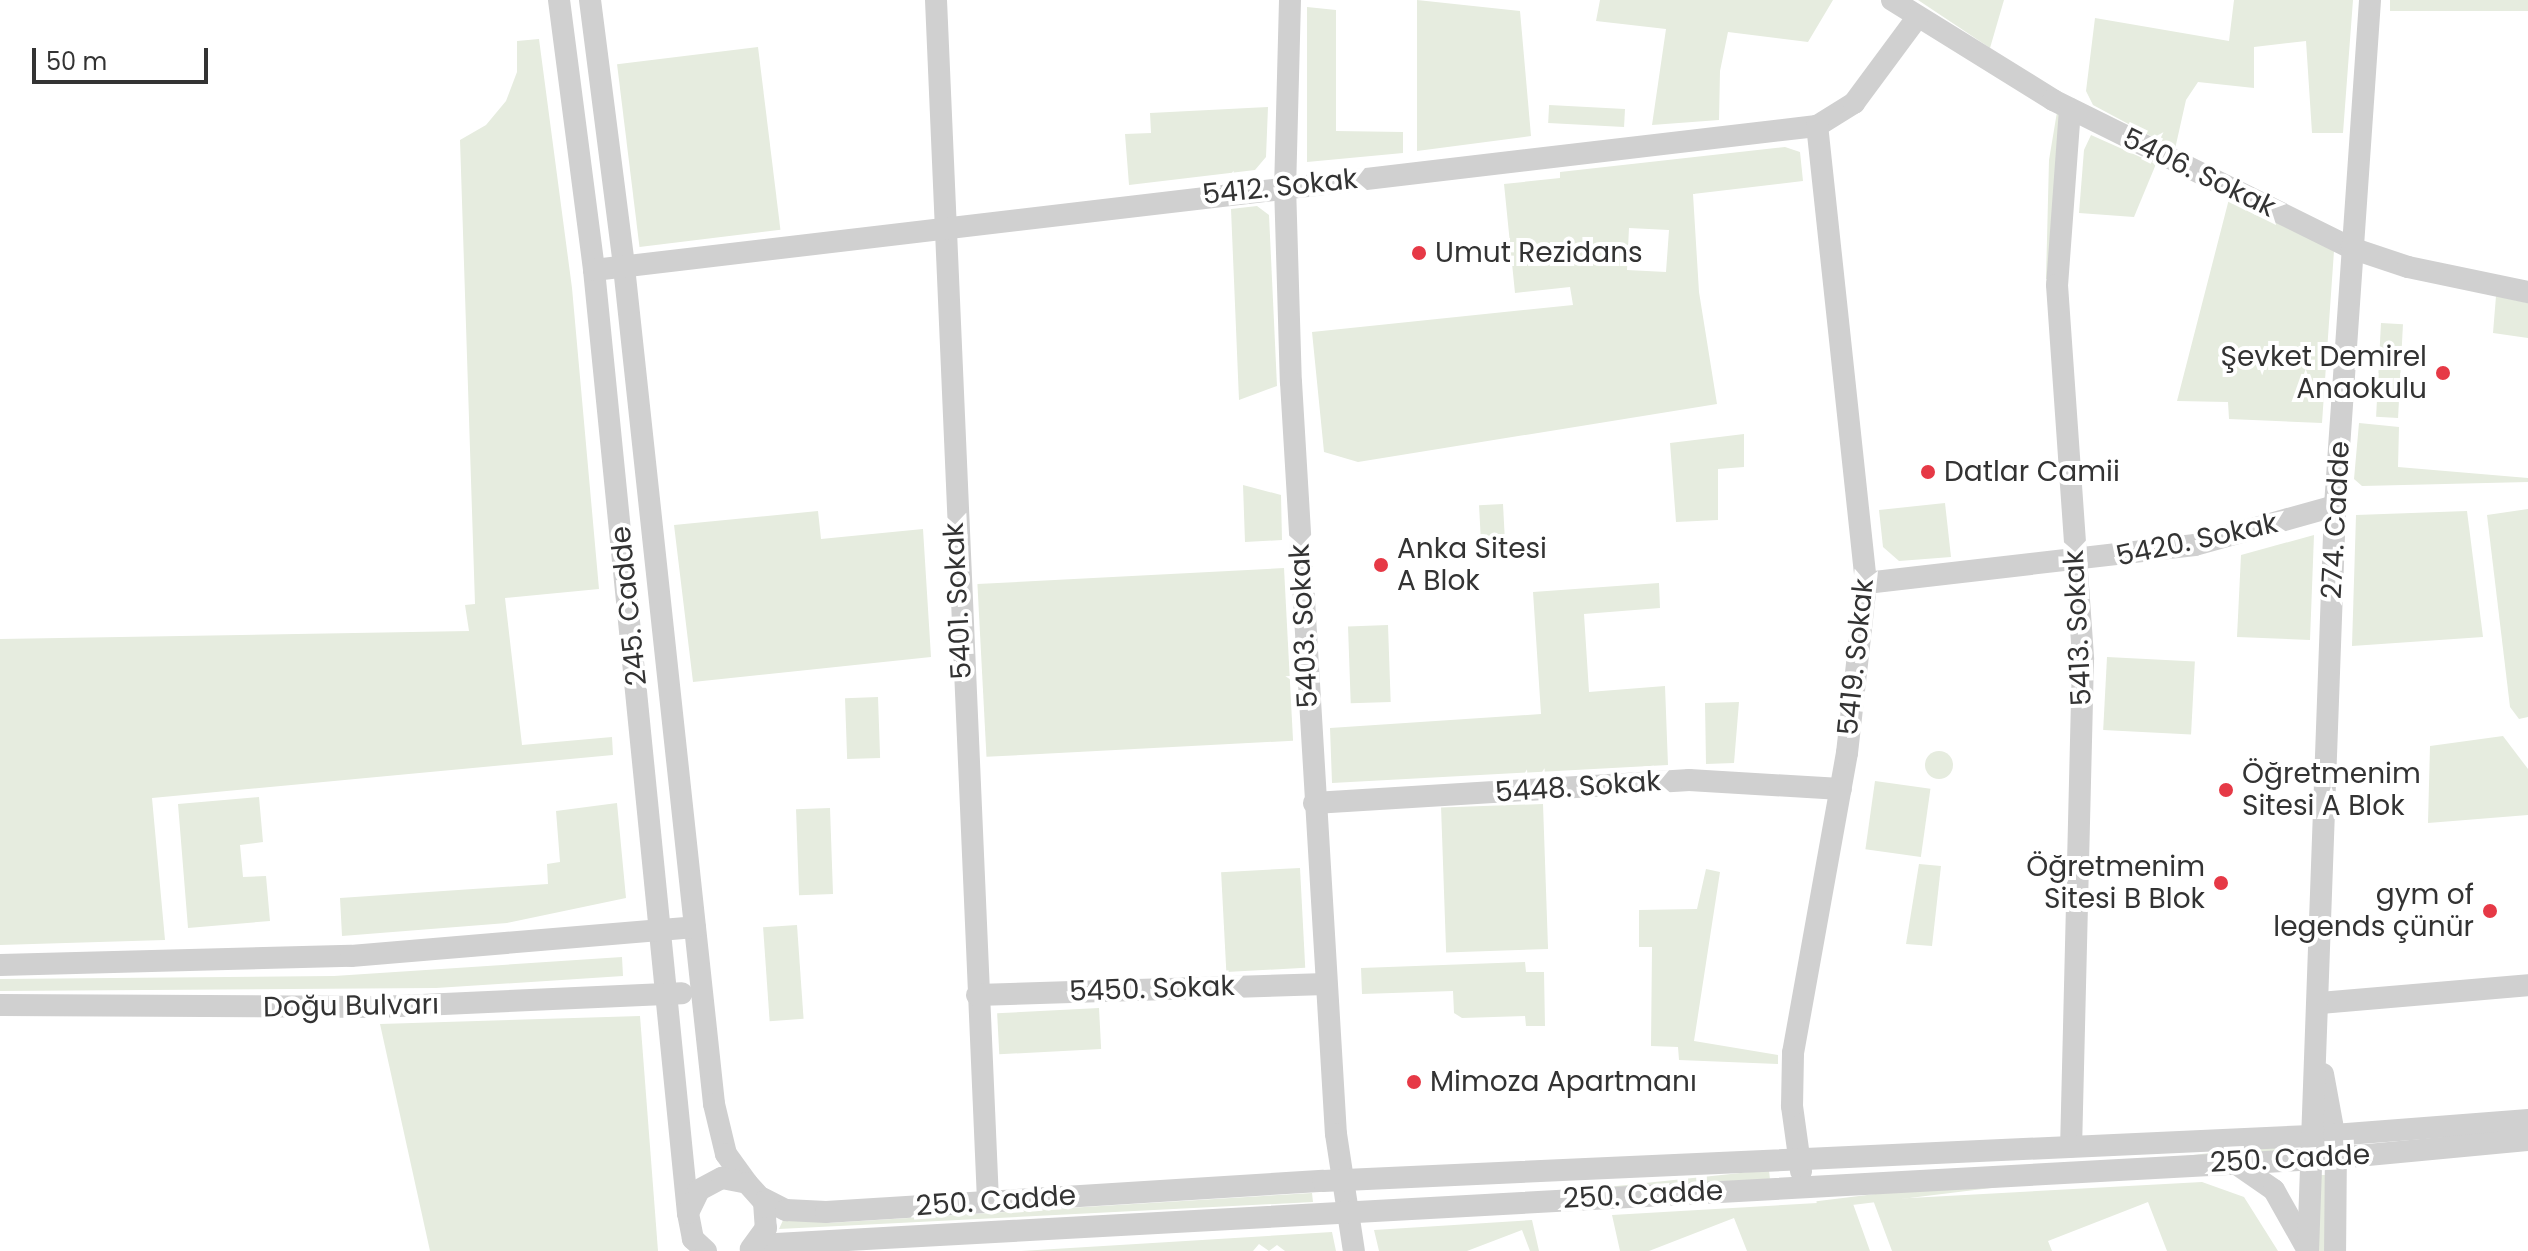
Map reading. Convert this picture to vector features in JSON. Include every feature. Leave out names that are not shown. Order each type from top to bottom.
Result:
[{"type":"street","name":"245. Cadde","points":[[559,0],[594,270],[662,931],[688,1220],[687,1251]]},
{"type":"street","name":"245. Cadde","points":[[590,0],[624,267],[718,1129],[726,1154],[755,1190]]},
{"type":"street","name":"5401. Sokak","points":[[936,0],[943,229],[988,1201]]},
{"type":"street","name":"5403. Sokak","points":[[1290,0],[1285,185],[1314,803],[1341,1180],[1354,1251]]},
{"type":"street","name":"5406. Sokak","points":[[1892,0],[2070,109],[2351,248],[2408,267],[2528,292]]},
{"type":"street","name":"274. Cadde","points":[[2308,1251],[2310,1136],[2319,1041],[2335,506],[2370,0]]},
{"type":"street","name":"5412. Sokak","points":[[594,270],[1285,185],[1817,126],[1854,103],[1917,18]]},
{"type":"street","name":"5413. Sokak","points":[[2070,109],[2057,285],[2083,659],[2071,1147]]},
{"type":"street","name":"5419. Sokak","points":[[1804,1186],[1792,1106],[1795,1035],[1841,789],[1866,583],[1817,126]]},
{"type":"street","name":"5420. Sokak","points":[[1866,583],[2076,563],[2195,545],[2335,506]]},
{"type":"street","name":"5448. Sokak","points":[[1314,803],[1689,780],[1841,789]]},
{"type":"street","name":"Doğu Bulvarı","points":[[0,965],[351,956],[695,927]]},
{"type":"street","name":"5450. Sokak","points":[[977,995],[1326,984]]},
{"type":"street","points":[[2320,1003],[2528,985]]},
{"type":"street","name":"Doğu Bulvarı","points":[[0,1005],[378,1007],[702,991]]},
{"type":"street","name":"274. Cadde","points":[[2319,1041],[2336,1158],[2335,1251]]},
{"type":"street","name":"250. Cadde","points":[[688,1220],[699,1190],[709,1182],[735,1178],[786,1210],[815,1212],[1341,1180],[2334,1135],[2528,1120]]},
{"type":"street","name":"250. Cadde","points":[[752,1249],[899,1243],[1346,1210],[2336,1158],[2528,1140]]},
{"type":"street","points":[[2234,1163],[2274,1190],[2308,1251]]},
{"type":"street","points":[[752,1249],[767,1215],[755,1190]]},
{"type":"street","points":[[688,1220],[706,1251]]},
{"type":"shaded area","points":[[1417,0],[1520,11],[1531,136],[1417,151]]},
{"type":"shaded area","points":[[1600,0],[1833,0],[1808,42],[1728,32],[1720,71],[1719,120],[1652,125],[1666,29],[1596,21]]},
{"type":"shaded area","points":[[1918,0],[2004,0],[1990,48]]},
{"type":"shaded area","points":[[2234,0],[2353,0],[2343,133],[2312,133],[2306,41],[2254,47],[2254,88],[2198,82],[2186,100],[2175,149],[2093,105],[2086,91],[2095,18],[2229,41]]},
{"type":"shaded area","points":[[2390,0],[2528,0],[2528,11],[2390,11]]},
{"type":"shaded area","points":[[1307,7],[1336,10],[1336,131],[1403,132],[1403,153],[1307,162]]},
{"type":"shaded area","points":[[539,39],[572,288],[599,589],[505,598],[522,745],[612,737],[613,755],[152,798],[165,940],[0,945],[0,639],[469,631],[465,605],[475,604],[460,140],[486,125],[506,101],[517,72],[517,41]]},
{"type":"shaded area","points":[[758,47],[780,230],[639,247],[617,64]]},
{"type":"shaded area","points":[[1549,105],[1625,109],[1624,127],[1548,123]]},
{"type":"shaded area","points":[[1268,107],[1266,157],[1255,170],[1129,185],[1125,134],[1151,133],[1150,113]]},
{"type":"shaded area","points":[[2057,112],[2063,115],[2052,279],[2046,279],[2049,160]]},
{"type":"shaded area","points":[[2091,135],[2156,164],[2134,217],[2079,213],[2084,150]]},
{"type":"shaded area","points":[[1785,147],[1800,152],[1803,181],[1693,194],[1699,292],[1717,404],[1358,462],[1324,452],[1312,332],[1573,305],[1570,287],[1515,293],[1504,184],[1560,178],[1560,172]],"holes":[[[1629,228],[1669,230],[1666,272],[1627,270]]]},
{"type":"shaded area","points":[[2229,199],[2334,251],[2322,423],[2229,419],[2228,402],[2177,401]]},
{"type":"shaded area","points":[[1257,206],[1269,215],[1277,386],[1239,400],[1231,209]]},
{"type":"shaded area","points":[[2496,296],[2528,303],[2528,338],[2493,333]]},
{"type":"shaded area","points":[[2381,323],[2403,324],[2398,418],[2376,417]]},
{"type":"shaded area","points":[[2359,423],[2399,427],[2398,467],[2528,478],[2528,482],[2362,486],[2354,479]]},
{"type":"shaded area","points":[[1744,434],[1744,467],[1718,469],[1718,520],[1676,522],[1670,443]]},
{"type":"shaded area","points":[[1243,485],[1281,495],[1282,540],[1245,542]]},
{"type":"shaded area","points":[[1945,503],[1951,557],[1899,561],[1883,547],[1879,510]]},
{"type":"shaded area","points":[[1503,504],[1505,542],[1481,543],[1479,505]]},
{"type":"shaded area","points":[[2528,509],[2528,717],[2519,719],[2510,707],[2487,515]]},
{"type":"shaded area","points":[[818,511],[821,539],[923,529],[931,657],[693,682],[674,525]]},
{"type":"shaded area","points":[[2467,511],[2483,637],[2352,646],[2356,515]]},
{"type":"shaded area","points":[[2314,535],[2310,640],[2237,637],[2241,555]]},
{"type":"shaded area","points":[[1284,568],[1293,741],[986,757],[977,584]]},
{"type":"shaded area","points":[[1659,583],[1660,608],[1584,614],[1589,692],[1665,686],[1668,765],[1332,783],[1330,728],[1541,714],[1533,592]]},
{"type":"shaded area","points":[[1388,625],[1391,702],[1351,703],[1348,626]]},
{"type":"shaded area","points":[[2107,657],[2195,662],[2191,735],[2103,730]]},
{"type":"shaded area","points":[[878,697],[880,758],[847,759],[845,698]]},
{"type":"shaded area","points":[[1739,702],[1734,763],[1706,764],[1705,703]]},
{"type":"shaded area","points":[[2503,736],[2528,769],[2528,815],[2428,823],[2430,746]]},
{"type":"shaded area","points":[[1939,751],[1949,755],[1953,765],[1949,775],[1939,779],[1929,775],[1925,765],[1929,755]]},
{"type":"shaded area","points":[[1875,781],[1930,789],[1921,857],[1865,849]]},
{"type":"shaded area","points":[[259,797],[263,842],[240,845],[243,877],[266,876],[270,921],[188,928],[178,804]]},
{"type":"shaded area","points":[[617,803],[626,898],[507,923],[342,936],[340,898],[548,884],[547,864],[560,862],[556,811]]},
{"type":"shaded area","points":[[1543,804],[1548,949],[1446,952],[1441,808]]},
{"type":"shaded area","points":[[830,808],[833,894],[799,895],[796,809]]},
{"type":"shaded area","points":[[1919,864],[1941,866],[1932,946],[1906,944]]},
{"type":"shaded area","points":[[1300,868],[1305,968],[1226,972],[1221,872]]},
{"type":"shaded area","points":[[1706,869],[1720,872],[1694,1041],[1778,1055],[1778,1064],[1679,1060],[1678,1047],[1651,1046],[1652,947],[1639,947],[1639,910],[1697,909]]},
{"type":"shaded area","points":[[797,925],[804,1019],[770,1021],[763,927]]},
{"type":"shaded area","points":[[622,957],[623,976],[436,988],[0,991],[0,979],[334,976]]},
{"type":"shaded area","points":[[1525,962],[1526,972],[1544,972],[1545,1026],[1526,1026],[1525,1016],[1462,1018],[1454,1013],[1453,991],[1362,994],[1361,968]]},
{"type":"shaded area","points":[[1099,1008],[1101,1049],[999,1054],[997,1013]]},
{"type":"shaded area","points":[[640,1016],[658,1251],[430,1251],[380,1024]]},
{"type":"shaded area","points":[[2275,1145],[2276,1153],[1817,1209],[1816,1201]]},
{"type":"shaded area","points":[[1769,1170],[1770,1179],[1360,1222],[1359,1213]]},
{"type":"shaded area","points":[[2317,1175],[2326,1175],[2326,1251],[2317,1251]]},
{"type":"shaded area","points":[[2202,1182],[2244,1197],[2278,1251],[2167,1251],[2148,1202],[2048,1241],[2052,1251],[1892,1251],[1873,1200]]},
{"type":"shaded area","points":[[1312,1193],[1313,1202],[779,1229],[784,1218],[828,1223]]},
{"type":"shaded area","points":[[1852,1201],[1870,1251],[1747,1251],[1734,1218],[1649,1251],[1620,1251],[1612,1215]]},
{"type":"shaded area","points":[[1532,1220],[1539,1251],[1530,1251],[1522,1230],[1467,1251],[1379,1251],[1374,1230]]},
{"type":"shaded area","points":[[1332,1232],[1336,1251],[1285,1251],[1277,1245],[1269,1251],[1259,1244],[1253,1251],[1021,1251]]},
{"type":"place","name":"Umut Rezidans","points":[[1419,253]]},
{"type":"place","name":"Şevket Demirel Anaokulu","points":[[2443,373]]},
{"type":"place","name":"Datlar Camii","points":[[1928,472]]},
{"type":"place","name":"Anka Sitesi A Blok","points":[[1381,565]]},
{"type":"place","name":"Öğretmenim Sitesi A Blok","points":[[2226,790]]},
{"type":"place","name":"Öğretmenim Sitesi B Blok","points":[[2221,883]]},
{"type":"place","name":"gym of legends çünür","points":[[2490,911]]},
{"type":"place","name":"Mimoza Apartmanı","points":[[1414,1082]]}]
